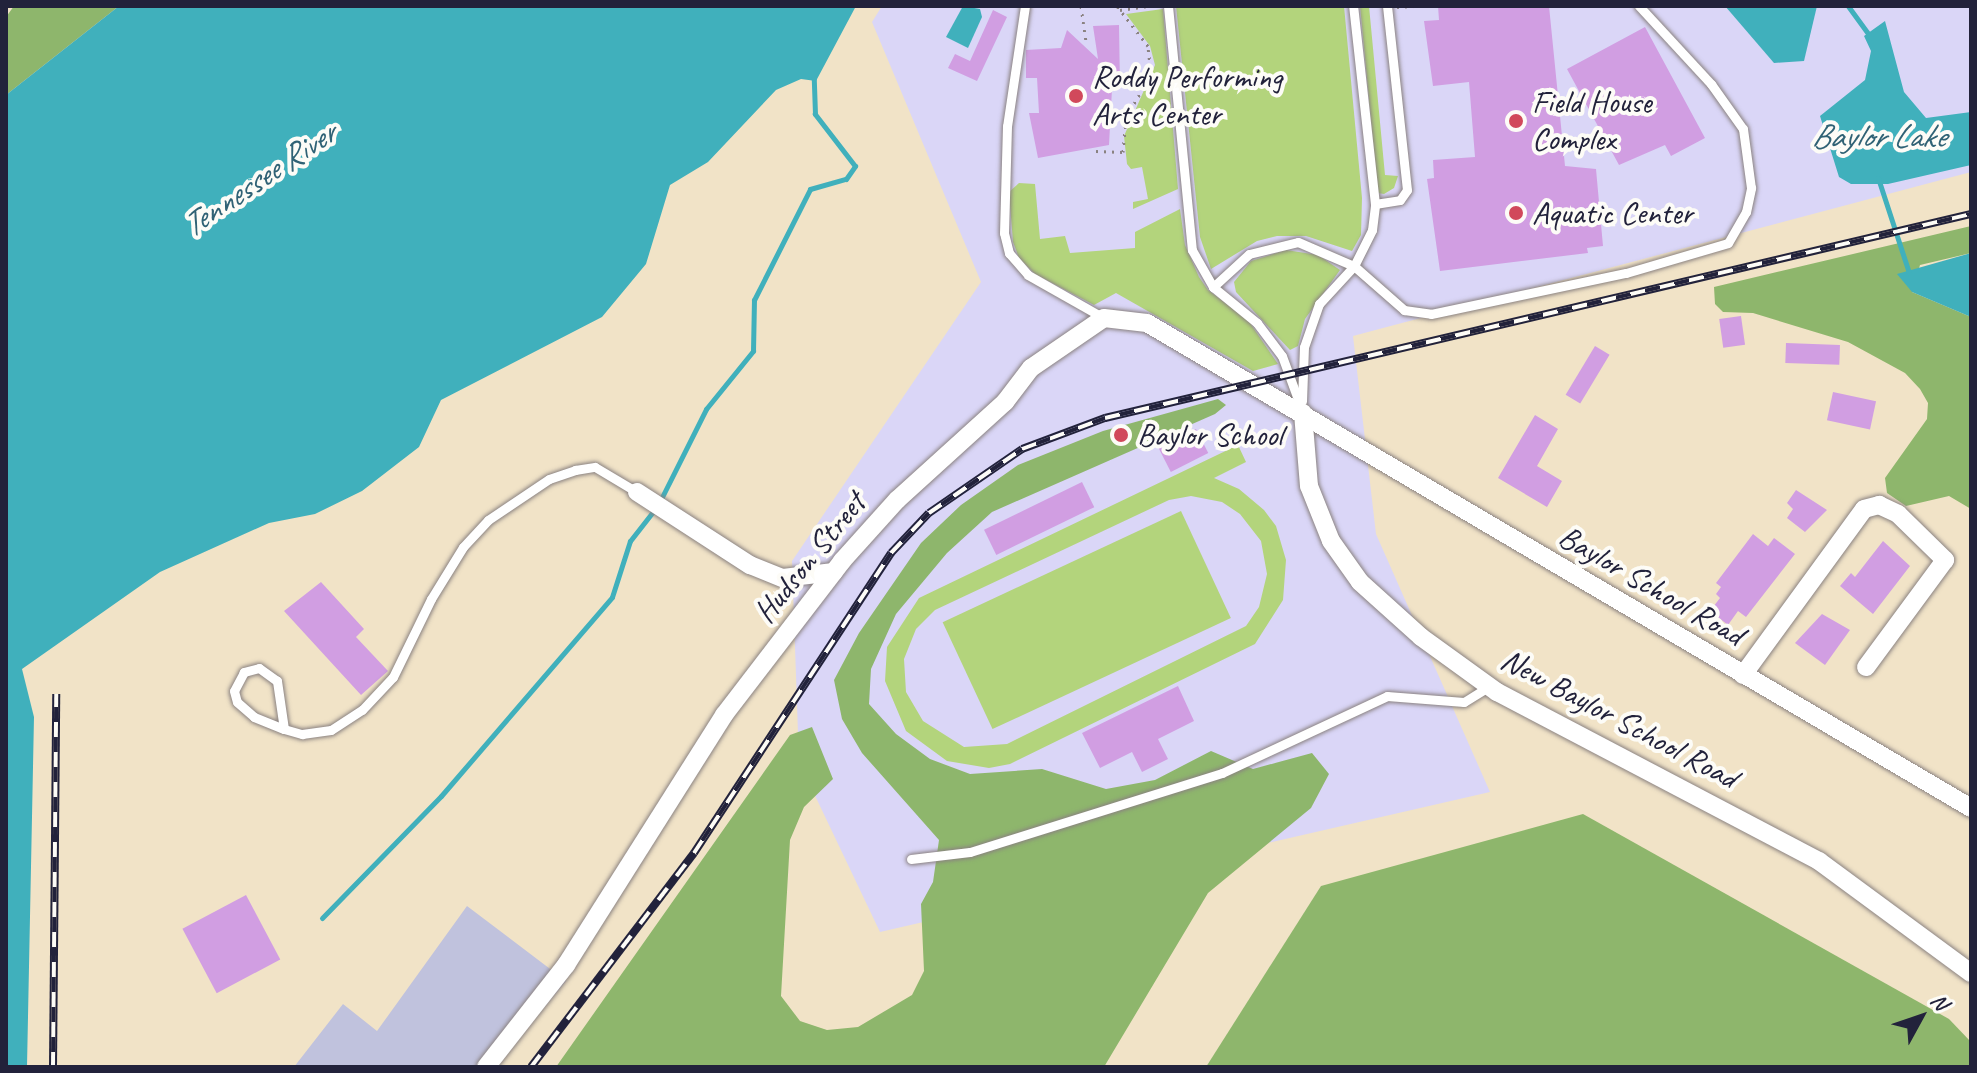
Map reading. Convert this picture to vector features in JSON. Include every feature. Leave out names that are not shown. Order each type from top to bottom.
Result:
[{"type":"street","points":[[1104,318],[1147,323],[1303,413]]},
{"type":"street","name":"Hudson Street","points":[[486,1067],[566,965],[724,715],[834,572],[897,500],[1005,402],[1031,368],[1104,318]]},
{"type":"street","name":"Baylor School Road","points":[[1303,413],[1971,808]]},
{"type":"street","name":"New Baylor School Road","points":[[1303,413],[1309,486],[1331,541],[1370,591],[1421,637],[1490,686],[1610,755],[1819,861],[1971,973]]},
{"type":"street","points":[[637,492],[750,565],[783,578],[834,572]]},
{"type":"street","points":[[1743,675],[1864,509],[1879,505],[1898,514],[1945,560],[1866,667]]},
{"type":"lane","points":[[1025,6],[1007,126],[1002,216],[1006,243],[1028,275],[1104,318]]},
{"type":"lane","points":[[1168,6],[1192,250],[1213,287],[1257,323],[1282,356],[1303,413]]},
{"type":"lane","points":[[1303,413],[1301,370],[1319,304],[1354,266],[1372,230],[1375,204],[1353,6]]},
{"type":"lane","points":[[1375,204],[1400,200],[1407,190],[1387,6]]},
{"type":"lane","points":[[1213,287],[1249,254],[1286,244],[1315,245],[1354,266],[1393,303],[1416,315],[1431,314],[1626,273],[1728,243],[1746,212],[1751,188],[1743,129],[1711,84],[1639,6]]},
{"type":"lane","points":[[284,729],[277,681],[259,668],[244,672],[235,684],[237,702],[254,717],[284,729],[302,734],[331,730],[362,710],[393,677],[431,599],[463,547],[488,520],[549,479],[575,470],[595,467],[637,492]]},
{"type":"lane","points":[[911,859],[970,852],[1154,797],[1222,773],[1387,696],[1464,702],[1490,686]]},
{"type":"path","points":[[1081,6],[1086,43]]},
{"type":"path","points":[[1119,8],[1150,6]]},
{"type":"path","points":[[1096,151],[1123,152],[1122,127],[1151,75],[1148,46],[1119,8]]},
{"type":"shaded area","name":"Baylor School","points":[[882,6],[1971,6],[1971,172],[1353,336],[1376,534],[1490,792],[880,932],[799,762],[792,561],[981,282],[872,22]]},
{"type":"shaded area","points":[[467,906],[566,981],[495,1067],[294,1067],[343,1004],[377,1031]]},
{"type":"green space","points":[[14,6],[119,6],[6,95],[6,17]]},
{"type":"green space","points":[[1176,6],[1344,6],[1362,198],[1361,235],[1352,251],[1306,236],[1277,236],[1257,241],[1211,269],[1200,237]]},
{"type":"green space","points":[[1360,6],[1369,6],[1385,175],[1398,176],[1394,188],[1384,194],[1378,193]]},
{"type":"green space","points":[[1163,9],[1178,189],[1133,209],[1133,202],[1148,199],[1142,167],[1131,169],[1127,164],[1124,136],[1155,65],[1150,46],[1126,14]]},
{"type":"green space","points":[[1019,183],[1035,184],[1040,239],[1065,236],[1070,253],[1135,248],[1135,232],[1180,209],[1185,245],[1199,277],[1208,290],[1248,320],[1278,364],[1253,371],[1116,293],[1094,305],[1035,274],[1019,258],[1013,242],[1009,192]]},
{"type":"green space","points":[[1971,226],[1971,253],[1920,265],[1912,292],[1971,317],[1971,509],[1949,496],[1906,506],[1887,493],[1885,478],[1927,419],[1928,403],[1920,389],[1905,373],[1848,342],[1753,313],[1723,312],[1715,304],[1714,287]]},
{"type":"green space","points":[[1286,250],[1318,255],[1340,270],[1305,319],[1298,346],[1290,350],[1236,292],[1234,282],[1251,261]]},
{"type":"green space","points":[[1218,399],[1226,405],[1215,414],[992,512],[947,553],[896,614],[871,669],[869,704],[896,734],[930,759],[970,774],[1042,769],[1106,789],[1155,780],[1211,751],[1253,769],[1312,753],[1329,774],[1311,808],[1208,893],[1104,1067],[556,1067],[790,735],[812,727],[833,779],[804,807],[790,840],[781,996],[800,1021],[827,1030],[858,1027],[912,995],[924,971],[921,904],[933,882],[939,840],[862,753],[842,719],[834,680],[859,633],[921,543],[961,505],[1018,465],[1103,431]]},
{"type":"green space","points":[[1238,445],[1246,462],[1214,478],[1239,489],[1264,510],[1276,526],[1286,560],[1283,600],[1255,644],[1010,764],[989,768],[947,761],[906,731],[885,681],[887,647],[919,598]],"holes":[[[1191,496],[1222,502],[1240,514],[1261,541],[1267,574],[1259,607],[1246,626],[1007,744],[964,747],[923,721],[906,692],[904,659],[916,629],[935,610],[1169,500]]]},
{"type":"green space","points":[[1181,511],[1231,618],[993,729],[943,622]]},
{"type":"green space","points":[[1583,814],[1949,1019],[1971,1042],[1971,1067],[1206,1067],[1321,886]]},
{"type":"water","name":"Tennessee River","points":[[119,6],[856,6],[816,81],[801,79],[776,90],[708,162],[670,185],[646,264],[602,317],[441,400],[419,447],[362,491],[315,514],[269,523],[160,572],[22,669],[34,717],[27,1067],[6,1067],[6,95]]},
{"type":"water","points":[[963,6],[980,9],[982,17],[968,48],[946,37]]},
{"type":"water","name":"Baylor Lake","points":[[1725,6],[1817,6],[1804,61],[1774,63]]},
{"type":"water","name":"Baylor Lake","points":[[1885,21],[1904,92],[1926,118],[1971,112],[1971,165],[1888,184],[1851,184],[1839,177],[1820,116],[1865,80],[1871,51],[1864,36]]},
{"type":"water","points":[[1971,253],[1971,317],[1912,292],[1897,274]]},
{"type":"building","points":[[1438,6],[1549,6],[1565,166],[1596,169],[1603,246],[1587,248],[1588,253],[1440,271],[1427,179],[1434,178],[1433,160],[1475,157],[1469,82],[1433,86],[1424,21],[1439,20]]},
{"type":"building","points":[[993,10],[1007,17],[977,81],[948,68],[955,54],[970,61]]},
{"type":"building","name":"Roddy Performing Arts Center","points":[[1119,25],[1120,87],[1112,89],[1109,145],[1038,158],[1029,113],[1039,113],[1037,78],[1026,78],[1026,50],[1061,48],[1067,30],[1098,59],[1093,26]]},
{"type":"building","points":[[1645,27],[1705,138],[1671,156],[1665,145],[1619,165],[1567,69]]},
{"type":"building","points":[[1741,316],[1745,345],[1723,348],[1719,319]]},
{"type":"building","points":[[1786,343],[1840,345],[1839,365],[1785,363]]},
{"type":"building","points":[[1595,346],[1610,355],[1580,404],[1566,395]]},
{"type":"building","points":[[1833,392],[1876,401],[1870,430],[1827,420]]},
{"type":"building","points":[[1535,415],[1558,429],[1537,466],[1562,481],[1547,507],[1498,478]]},
{"type":"building","points":[[1196,429],[1208,453],[1171,472],[1159,448]]},
{"type":"building","points":[[1082,482],[1094,507],[996,555],[984,530]]},
{"type":"building","points":[[1796,490],[1827,510],[1805,532],[1787,518],[1793,509],[1787,503]]},
{"type":"building","points":[[1753,534],[1768,546],[1774,538],[1795,554],[1746,617],[1738,611],[1728,625],[1710,611],[1720,598],[1716,594],[1721,587],[1716,583]]},
{"type":"building","points":[[1883,541],[1910,566],[1873,614],[1840,586],[1851,573],[1855,577]]},
{"type":"building","points":[[321,582],[364,629],[356,637],[388,671],[361,695],[284,611]]},
{"type":"building","points":[[1822,614],[1850,630],[1825,665],[1795,643]]},
{"type":"building","points":[[1178,686],[1194,721],[1158,739],[1168,759],[1142,772],[1132,752],[1100,768],[1082,733]]},
{"type":"building","points":[[246,895],[280,959],[217,993],[182,929]]},
{"type":"waterway","points":[[1848,6],[1871,38]]},
{"type":"waterway","points":[[660,501],[706,409],[753,351],[754,300],[810,189],[846,179],[855,166],[815,114],[814,78]]},
{"type":"waterway","points":[[1878,178],[1909,273]]},
{"type":"waterway","points":[[322,918],[441,796],[612,597],[630,541],[654,510]]},
{"type":"railway","points":[[531,1067],[694,853],[891,553],[929,513],[1022,449],[1105,418],[1971,214]]},
{"type":"railway","points":[[53,1067],[56,694]]},
{"type":"place","name":"Roddy Performing Arts Center","points":[[1076,96]]},
{"type":"place","name":"Field House Complex","points":[[1516,121]]},
{"type":"place","name":"Aquatic Center","points":[[1516,213]]},
{"type":"place","name":"Baylor School","points":[[1121,435]]}]
